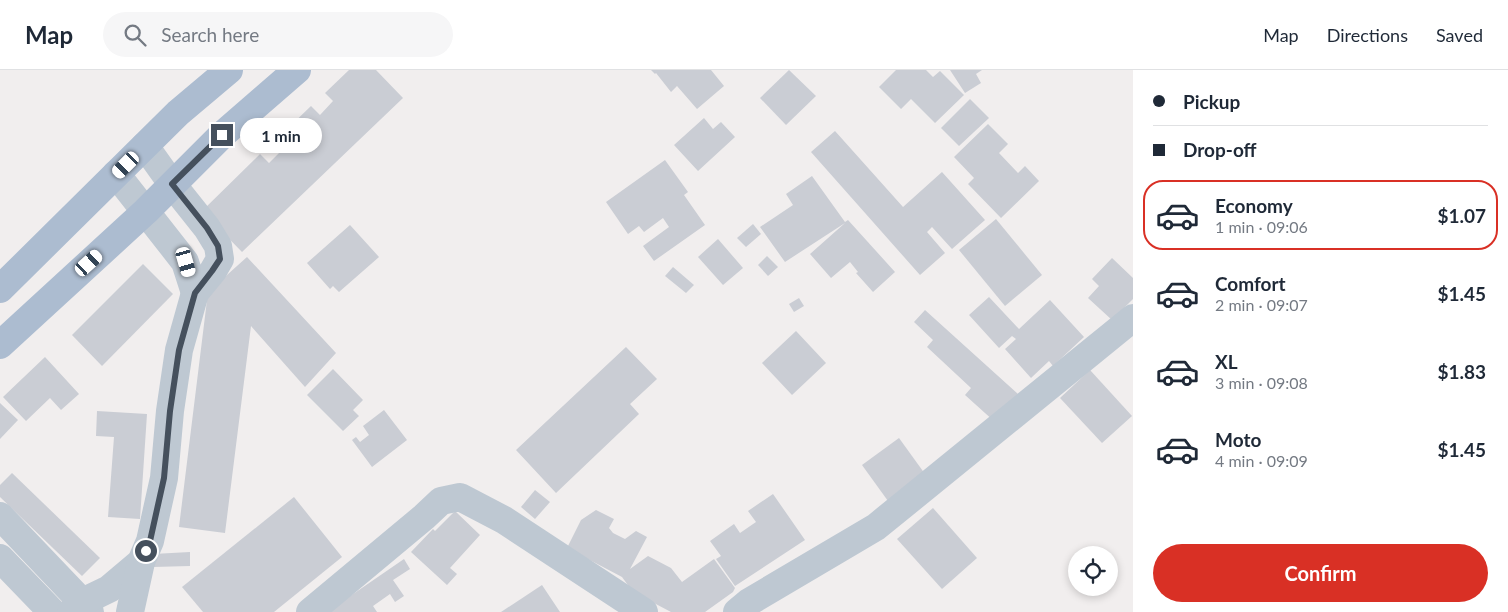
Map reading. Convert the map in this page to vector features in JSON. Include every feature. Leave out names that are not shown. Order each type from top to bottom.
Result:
[{"type":"main road","points":[[0,289],[178,113],[229,70]]},
{"type":"main road","points":[[0,345],[146,211],[222,135],[297,70]]},
{"type":"street","points":[[130,612],[141,562],[150,541],[164,478],[170,411],[179,350],[195,293],[220,259],[218,246],[207,228],[145,146]]},
{"type":"street","points":[[116,174],[186,262],[195,293]]},
{"type":"street","points":[[737,612],[749,602],[876,527],[1133,318]]},
{"type":"street","points":[[310,612],[441,501],[460,497],[504,520],[644,612]]},
{"type":"street","points":[[0,516],[81,608],[109,589],[141,562]]},
{"type":"street","points":[[0,558],[52,612]]},
{"type":"building","points":[[349,70],[376,70],[403,98],[242,252],[202,211],[260,154],[269,163],[282,150],[271,139],[281,130],[283,133],[311,106],[320,115],[333,101],[325,93]]},
{"type":"building","points":[[651,70],[711,70],[724,86],[697,109],[677,86],[671,92],[656,73]]},
{"type":"building","points":[[789,70],[816,96],[786,125],[760,98]]},
{"type":"building","points":[[896,70],[926,70],[933,77],[940,71],[964,95],[935,123],[911,99],[901,109],[879,87]]},
{"type":"building","points":[[950,70],[982,70],[976,74],[981,83],[965,93]]},
{"type":"building","points":[[970,99],[989,118],[959,146],[941,128]]},
{"type":"building","points":[[704,118],[713,129],[721,122],[735,137],[698,171],[674,145]]},
{"type":"building","points":[[988,124],[1008,144],[999,153],[1018,173],[1025,166],[1039,181],[1001,218],[968,184],[974,178],[954,157]]},
{"type":"building","points":[[835,131],[903,207],[942,172],[985,220],[952,249],[932,227],[927,232],[945,253],[920,275],[811,152]]},
{"type":"building","points":[[665,160],[688,192],[684,195],[705,225],[654,261],[643,246],[669,227],[663,218],[644,232],[639,226],[628,234],[606,202]]},
{"type":"building","points":[[812,176],[845,222],[848,220],[895,272],[873,292],[856,273],[858,272],[850,262],[831,278],[810,254],[845,223],[785,262],[760,227],[793,205],[786,194]]},
{"type":"building","points":[[996,219],[1042,275],[1005,306],[959,250]]},
{"type":"building","points":[[753,224],[761,234],[746,247],[737,238]]},
{"type":"building","points":[[350,225],[379,257],[339,292],[333,286],[330,289],[307,263]]},
{"type":"building","points":[[718,239],[743,268],[723,285],[698,257]]},
{"type":"building","points":[[767,256],[778,267],[768,276],[758,265]]},
{"type":"building","points":[[247,257],[336,353],[305,387],[251,326],[225,533],[179,527],[208,292]]},
{"type":"building","points":[[1112,258],[1133,278],[1133,299],[1112,320],[1088,298],[1099,286],[1092,279]]},
{"type":"building","points":[[143,264],[173,294],[102,366],[72,335]]},
{"type":"building","points":[[673,267],[694,285],[686,293],[665,276]]},
{"type":"building","points":[[989,297],[1019,329],[1050,300],[1084,337],[1053,366],[1049,361],[1031,378],[1005,349],[1016,339],[1012,336],[999,348],[969,315]]},
{"type":"building","points":[[799,298],[804,306],[794,312],[789,304]]},
{"type":"building","points":[[925,310],[1019,395],[995,422],[965,395],[971,388],[927,347],[933,340],[914,322]]},
{"type":"building","points":[[796,331],[826,363],[792,395],[762,363]]},
{"type":"building","points":[[626,347],[657,379],[630,404],[639,414],[556,493],[516,450]]},
{"type":"building","points":[[45,357],[79,394],[61,410],[50,398],[26,421],[3,397]]},
{"type":"building","points":[[333,369],[363,400],[353,410],[359,416],[343,431],[307,395]]},
{"type":"building","points":[[1090,370],[1132,416],[1102,443],[1060,398]]},
{"type":"building","points":[[0,403],[18,420],[0,439]]},
{"type":"building","points":[[384,410],[407,440],[372,467],[352,440],[356,437],[360,442],[369,435],[363,426]]},
{"type":"building","points":[[97,411],[147,414],[140,519],[108,517],[114,437],[96,436]]},
{"type":"building","points":[[899,438],[925,474],[888,501],[862,465]]},
{"type":"building","points":[[12,473],[100,558],[82,576],[0,497],[0,485]]},
{"type":"building","points":[[535,490],[550,502],[535,519],[521,507]]},
{"type":"building","points":[[773,494],[805,540],[735,586],[716,559],[721,556],[710,541],[734,524],[740,533],[756,522],[748,511]]},
{"type":"building","points":[[294,497],[342,557],[274,612],[203,612],[182,587]]},
{"type":"building","points":[[933,508],[977,558],[942,589],[897,539]]},
{"type":"building","points":[[596,510],[614,519],[609,528],[613,533],[625,539],[636,531],[647,537],[630,569],[648,556],[671,568],[682,582],[714,559],[735,588],[733,592],[705,612],[671,612],[633,592],[622,577],[567,548],[581,520]]},
{"type":"building","points":[[455,511],[480,535],[450,568],[457,574],[447,585],[411,552],[433,529],[435,531]]},
{"type":"building","points":[[190,552],[190,566],[153,567],[153,554]]},
{"type":"building","points":[[404,559],[410,569],[393,580],[404,596],[395,602],[390,594],[373,606],[377,612],[327,612]]},
{"type":"building","points":[[542,585],[560,612],[501,612]]},
{"type":"route","points":[[146,551],[164,478],[170,411],[179,350],[195,293],[220,259],[218,246],[207,228],[172,184],[222,135]]}]
